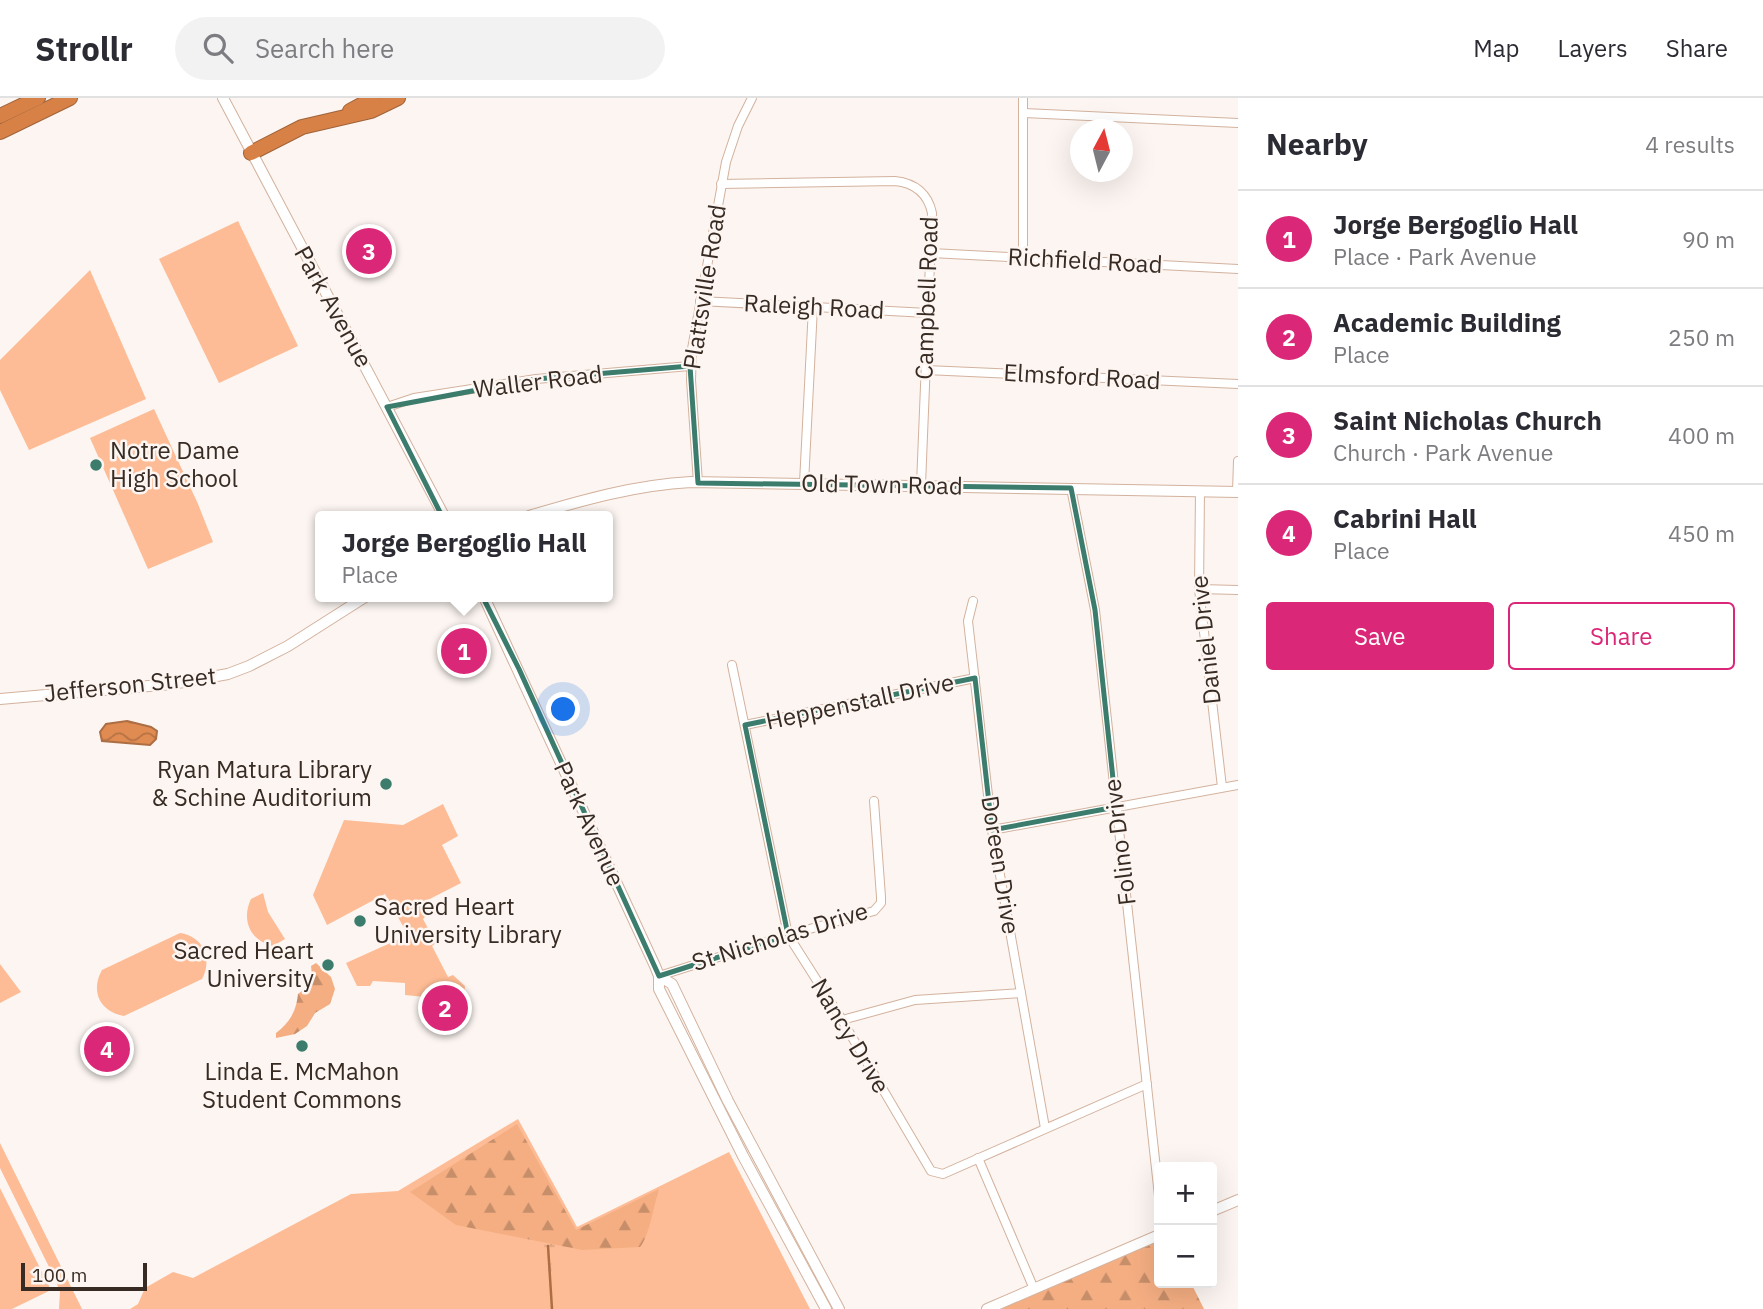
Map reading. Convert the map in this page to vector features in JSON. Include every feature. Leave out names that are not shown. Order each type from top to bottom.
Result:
[{"type":"highway","points":[[0,116],[38,98]]},
{"type":"highway","points":[[0,132],[70,98]]},
{"type":"highway","points":[[337,118],[373,98]]},
{"type":"highway","points":[[251,153],[302,127],[371,111],[398,98]]},
{"type":"main road","name":"Park Avenue","points":[[223,98],[440,511]]},
{"type":"main road","name":"Old Town Road","points":[[546,511],[610,492],[698,483],[1237,492]]},
{"type":"main road","name":"Jefferson Street","points":[[0,699],[172,684],[228,674],[288,646],[357,602]]},
{"type":"main road","name":"Park Avenue","points":[[486,602],[659,976],[659,989],[743,1156],[826,1309]]},
{"type":"main road","name":"Park Avenue","points":[[659,976],[672,984],[752,1147],[839,1309]]},
{"type":"main road","points":[[743,1156],[752,1147]]},
{"type":"main road","points":[[1217,1209],[1238,1200]]},
{"type":"main road","points":[[987,1309],[1154,1237]]},
{"type":"street","name":"Plattsville Road","points":[[698,483],[690,366],[721,184],[733,140],[752,98]]},
{"type":"street","points":[[1023,98],[1023,259]]},
{"type":"street","points":[[1024,113],[1238,122]]},
{"type":"street","name":"Campbell Road","points":[[721,184],[904,182],[920,190],[931,206],[921,485]]},
{"type":"street","name":"Richfield Road","points":[[931,253],[1238,269]]},
{"type":"street","name":"Raleigh Road","points":[[700,301],[928,313]]},
{"type":"street","points":[[804,483],[813,307]]},
{"type":"street","name":"Waller Road","points":[[387,407],[414,398],[536,379],[690,366]]},
{"type":"street","name":"Elmsford Road","points":[[926,370],[1238,384]]},
{"type":"street","points":[[1237,492],[1238,461]]},
{"type":"street","name":"Folino Drive","points":[[1071,488],[1095,610],[1155,1162]]},
{"type":"street","name":"Daniel Drive","points":[[1200,491],[1199,589],[1222,788]]},
{"type":"street","points":[[1199,589],[1238,590]]},
{"type":"street","name":"Doreen Drive","points":[[973,601],[968,621],[992,830],[1045,1128]]},
{"type":"street","name":"Nancy Drive","points":[[732,664],[788,935],[842,1020],[931,1171],[943,1174],[1147,1084]]},
{"type":"street","name":"Heppenstall Drive","points":[[745,725],[975,678]]},
{"type":"street","points":[[992,830],[1238,785]]},
{"type":"street","name":"St Nicholas Drive","points":[[659,976],[868,913],[881,903],[874,801]]},
{"type":"street","points":[[842,1020],[915,1000],[1021,993]]},
{"type":"street","points":[[978,1158],[1034,1289]]},
{"type":"highlighted area","points":[[690,366],[698,483],[1071,488],[1095,610],[1116,807],[992,830],[975,678],[745,725],[788,935],[659,976],[519,669],[387,407],[536,379]]},
{"type":"green space","points":[[238,221],[298,346],[219,383],[159,259]]},
{"type":"green space","points":[[90,270],[146,399],[29,450],[0,390],[0,360]]},
{"type":"green space","points":[[154,409],[213,542],[148,569],[90,438]]},
{"type":"green space","points":[[443,804],[458,836],[442,845],[461,883],[420,904],[425,917],[423,919],[436,943],[432,946],[448,977],[453,975],[465,986],[464,1001],[405,995],[405,983],[373,981],[370,986],[357,986],[346,963],[408,935],[385,894],[327,925],[313,895],[344,820],[403,825]]},
{"type":"green space","points":[[263,893],[268,912],[285,939],[273,946],[258,940],[248,922],[251,899]]},
{"type":"green space","points":[[180,933],[195,939],[204,950],[206,964],[202,979],[124,1016],[103,1005],[97,993],[102,970]]},
{"type":"green space","points":[[316,963],[331,977],[335,989],[330,1004],[315,1013],[307,1026],[295,1034],[276,1038],[276,1033],[292,1016],[298,994],[309,982],[311,966]]},
{"type":"green space","points":[[0,964],[21,992],[0,1003]]},
{"type":"green space","points":[[518,1119],[577,1227],[729,1152],[810,1309],[130,1309],[138,1304],[145,1288],[173,1272],[193,1278],[351,1194],[398,1191]]},
{"type":"green space","points":[[517,1124],[576,1230],[659,1189],[649,1228],[640,1247],[582,1250],[456,1225],[410,1192]]},
{"type":"green space","points":[[0,1143],[82,1309],[59,1309],[60,1292],[56,1281],[0,1168]]},
{"type":"green space","points":[[0,1188],[51,1290],[12,1309],[0,1309]]},
{"type":"green space","points":[[1154,1243],[1154,1288],[1194,1288],[1204,1309],[1001,1309]]},
{"type":"green space","points":[[542,1244],[555,1244],[551,1266],[553,1288],[546,1288],[549,1266],[541,1257]]},
{"type":"water","points":[[127,721],[151,727],[157,731],[156,739],[150,745],[102,741],[100,732],[106,724]]},
{"type":"waterway","points":[[548,1246],[552,1309]]},
{"type":"place","name":"Saint Nicholas Church","points":[[369,251]]},
{"type":"place","name":"Notre Dame High School","points":[[96,465]]},
{"type":"place","name":"Jorge Bergoglio Hall","points":[[464,651]]},
{"type":"place","name":"Ryan Matura Library & Schine Auditorium","points":[[386,784]]},
{"type":"place","name":"Sacred Heart University Library","points":[[360,921]]},
{"type":"place","name":"Sacred Heart University","points":[[328,965]]},
{"type":"place","name":"Academic Building","points":[[445,1008]]},
{"type":"place","name":"Linda E. McMahon Student Commons","points":[[302,1046]]},
{"type":"place","name":"Cabrini Hall","points":[[107,1049]]}]
